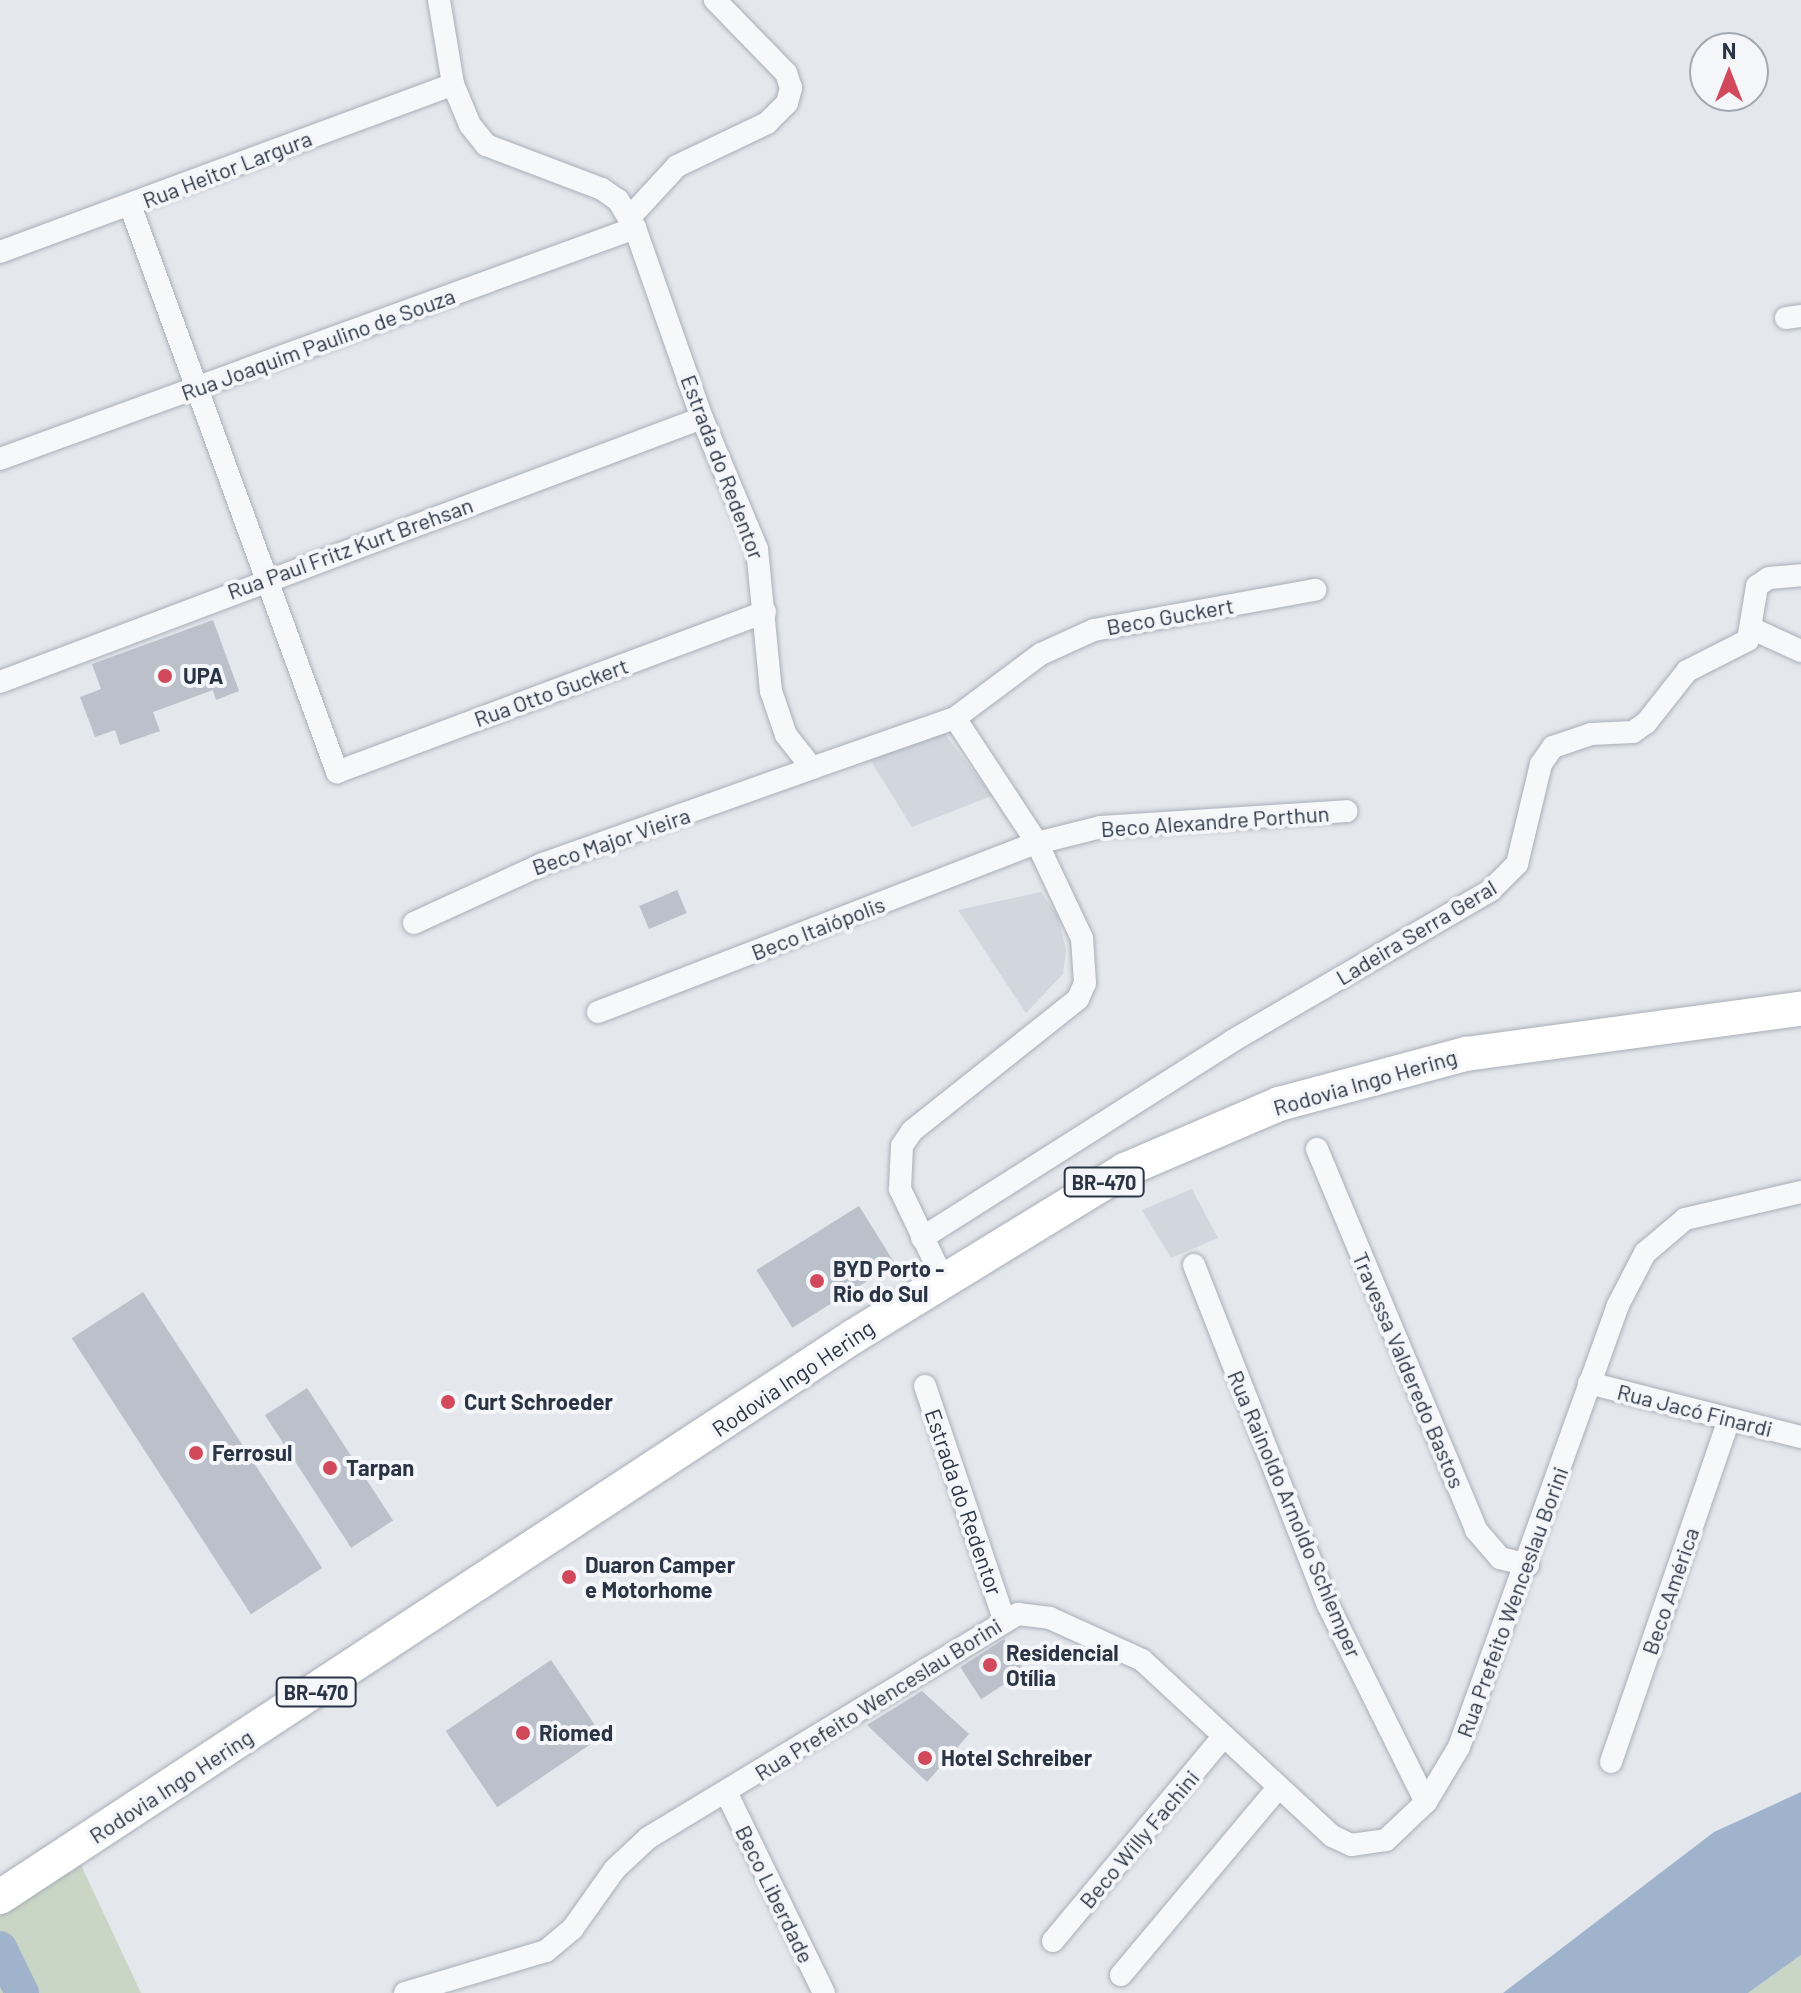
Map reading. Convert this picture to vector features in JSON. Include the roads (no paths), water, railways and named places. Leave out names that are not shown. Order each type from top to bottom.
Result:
[{"type":"highway","name":"Rodovia Ingo Hering","points":[[1,1896],[943,1279],[1125,1170],[1314,1093],[1466,1054],[1801,1009]]},
{"type":"street","name":"Estrada do Redentor","points":[[439,0],[453,84],[470,125],[486,145],[602,189],[633,223],[702,418],[757,549],[776,715],[812,768]]},
{"type":"street","points":[[633,223],[669,171],[767,123],[787,103],[791,88],[786,73],[715,0]]},
{"type":"street","name":"Rua Heitor Largura","points":[[0,252],[453,84]]},
{"type":"street","points":[[130,205],[266,578]]},
{"type":"street","name":"Rua Joaquim Paulino de Souza","points":[[0,459],[633,223]]},
{"type":"street","name":"Rua Paul Fritz Kurt Brehsan","points":[[0,682],[266,578],[702,418]]},
{"type":"street","points":[[1801,575],[1769,578],[1757,586],[1753,629],[1801,651]]},
{"type":"street","name":"Rua Otto Guckert","points":[[266,578],[337,772],[765,612]]},
{"type":"street","name":"Beco Guckert","points":[[955,718],[1041,654],[1094,630],[1315,590]]},
{"type":"street","name":"Ladeira Serra Geral","points":[[922,1238],[1232,1041],[1491,890],[1517,864],[1541,764],[1553,747],[1591,734],[1633,732],[1687,671],[1738,648],[1753,629]]},
{"type":"street","points":[[812,768],[955,718],[1037,843],[1082,938],[1085,983],[1078,999],[912,1131],[897,1165],[900,1189],[943,1279]]},
{"type":"street","name":"Beco Major Vieira","points":[[414,923],[543,864],[812,768]]},
{"type":"street","name":"Beco Alexandre Porthun","points":[[1037,843],[1101,827],[1346,811]]},
{"type":"street","name":"Beco Itaiópolis","points":[[598,1012],[1037,843]]},
{"type":"street","name":"Travessa Valderedo Bastos","points":[[1317,1149],[1476,1530],[1500,1558],[1528,1565]]},
{"type":"street","name":"Rua Prefeito Wenceslau Borini","points":[[405,1993],[546,1951],[573,1928],[636,1847],[727,1794],[1004,1619],[1018,1614],[1050,1618],[1123,1649],[1162,1673],[1277,1789],[1332,1836],[1351,1845],[1386,1840],[1426,1802],[1459,1747],[1528,1565],[1617,1307],[1645,1253],[1663,1234],[1711,1209],[1801,1192]]},
{"type":"street","name":"Rua Rainoldo Arnoldo Schlemper","points":[[1194,1265],[1328,1605],[1426,1802]]},
{"type":"street","name":"Rua Jacó Finardi","points":[[1589,1383],[1801,1437]]},
{"type":"street","name":"Estrada do Redentor","points":[[925,1386],[1004,1619]]},
{"type":"street","name":"Beco América","points":[[1611,1762],[1729,1420]]},
{"type":"street","name":"Beco Willy Fachini","points":[[1053,1941],[1224,1736]]},
{"type":"street","points":[[1121,1975],[1277,1789]]},
{"type":"street","name":"Beco Liberdade","points":[[727,1794],[824,1993]]},
{"type":"water","points":[[1801,1792],[1801,1955],[1748,1993],[1503,1993],[1714,1832]]},
{"type":"waterway","points":[[0,1948],[22,1993]]},
{"type":"place","name":"UPA","points":[[165,676]]},
{"type":"place","name":"BYD Porto - Rio do Sul","points":[[817,1281]]},
{"type":"place","name":"Curt Schroeder","points":[[448,1402]]},
{"type":"place","name":"Ferrosul","points":[[196,1453]]},
{"type":"place","name":"Tarpan","points":[[330,1468]]},
{"type":"place","name":"Duaron Camper e Motorhome","points":[[569,1577]]},
{"type":"place","name":"Residencial Otília","points":[[990,1665]]},
{"type":"place","name":"Riomed","points":[[523,1733]]},
{"type":"place","name":"Hotel Schreiber","points":[[925,1758]]}]
